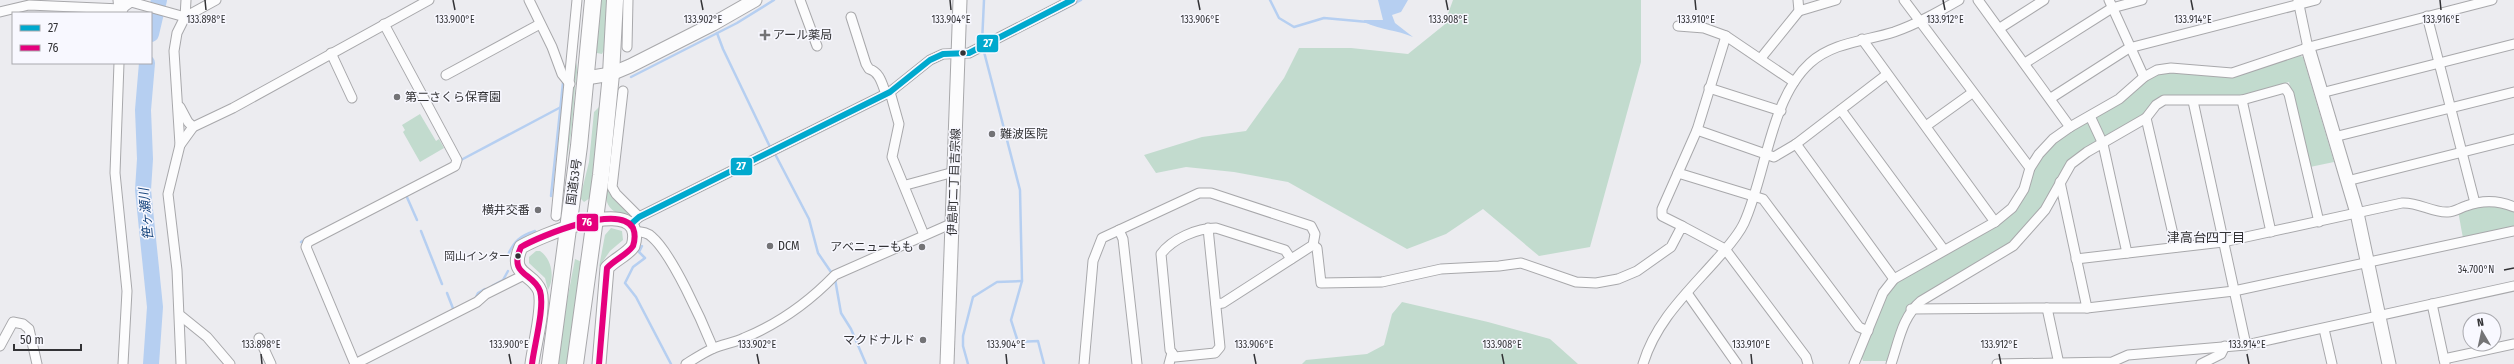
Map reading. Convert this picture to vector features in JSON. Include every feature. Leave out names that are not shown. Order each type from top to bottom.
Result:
[{"type":"highway","name":"国道53号","points":[[550,364],[579,146],[593,0]]},
{"type":"highway","points":[[574,364],[596,220],[611,74],[615,0]]},
{"type":"highway","points":[[585,364],[589,264]]},
{"type":"street","points":[[180,364],[181,316],[168,194],[180,145],[179,105],[174,51],[177,33],[186,0]]},
{"type":"street","points":[[0,12],[29,5],[124,5],[182,17],[216,0]]},
{"type":"street","points":[[180,145],[193,127],[429,0]]},
{"type":"street","points":[[529,0],[552,47],[562,74],[570,84]]},
{"type":"street","points":[[626,47],[628,0]]},
{"type":"street","points":[[586,78],[611,74],[708,26],[755,0]]},
{"type":"street","points":[[800,0],[817,46]]},
{"type":"street","name":"伊島町二丁目吉宗線","points":[[947,364],[960,0]]},
{"type":"street","points":[[635,224],[774,151],[890,94],[930,60],[944,54],[970,53],[1072,0]]},
{"type":"street","points":[[1798,0],[1799,11]]},
{"type":"street","points":[[1761,58],[1799,11],[1836,0]]},
{"type":"street","points":[[1904,0],[1972,93],[2030,168]]},
{"type":"street","points":[[1643,364],[1647,349],[1662,321],[1725,249],[1744,224],[1781,111],[1794,82],[1810,63],[1834,48],[1862,39],[1893,32],[1920,22],[1959,0]]},
{"type":"street","points":[[1978,0],[2051,98],[2070,127]]},
{"type":"street","points":[[2000,28],[2044,0]]},
{"type":"street","points":[[2025,63],[2110,4],[2142,0]]},
{"type":"street","points":[[2051,98],[2129,48],[2299,2],[2316,0]]},
{"type":"street","points":[[1854,364],[1883,293],[1894,279],[1995,222],[2012,208],[2024,188],[2030,168],[2053,139],[2070,127],[2119,99],[2144,77],[2157,70],[2171,68],[2232,73],[2308,48],[2489,0]]},
{"type":"street","points":[[556,216],[562,174],[577,2]]},
{"type":"street","points":[[2299,2],[2308,48],[2357,213],[2389,364]]},
{"type":"street","points":[[2110,4],[2129,48],[2144,77]]},
{"type":"street","points":[[2427,16],[2475,203]]},
{"type":"street","points":[[851,17],[866,64],[869,69],[876,71],[890,94],[899,124],[892,157],[895,166],[906,185],[924,235]]},
{"type":"street","points":[[384,24],[456,160],[455,166],[308,242],[306,247],[355,364],[365,362],[478,302],[486,294],[524,275]]},
{"type":"street","points":[[446,75],[540,24]]},
{"type":"street","points":[[1678,26],[1704,28],[1726,36],[1761,58],[1794,82]]},
{"type":"street","points":[[1726,36],[1697,130],[1662,209],[1662,216],[1725,249],[1806,357],[1808,364]]},
{"type":"street","points":[[1862,39],[1886,75],[1926,126],[1995,222]]},
{"type":"street","points":[[2321,93],[2514,44]]},
{"type":"street","points":[[331,53],[352,98]]},
{"type":"street","points":[[119,64],[115,173],[127,291],[123,364]]},
{"type":"street","points":[[1697,130],[1774,157],[1796,144],[1886,75]]},
{"type":"street","points":[[1709,88],[1781,111]]},
{"type":"street","points":[[1891,364],[1906,317],[1911,309],[1920,301],[2013,246],[2045,210],[2071,164],[2087,152],[2146,118],[2156,105],[2164,100],[2242,100],[2285,88],[2289,94],[2319,222]]},
{"type":"street","points":[[600,364],[607,268],[632,246],[635,224],[612,186],[623,91]]},
{"type":"street","points":[[2334,137],[2514,92]]},
{"type":"street","points":[[1926,126],[1972,93]]},
{"type":"street","points":[[2242,100],[2271,232]]},
{"type":"street","points":[[2194,101],[2246,345]]},
{"type":"street","points":[[179,105],[188,122],[193,127]]},
{"type":"street","points":[[1841,110],[1944,250]]},
{"type":"street","points":[[601,175],[617,146],[607,116]]},
{"type":"street","points":[[2090,116],[2103,144],[2127,253]]},
{"type":"street","points":[[2146,118],[2176,247]]},
{"type":"street","points":[[2347,181],[2514,139]]},
{"type":"street","points":[[1796,144],[1894,279]]},
{"type":"street","points":[[570,207],[562,174],[579,146]]},
{"type":"street","points":[[906,185],[954,172]]},
{"type":"street","points":[[1678,172],[1763,199],[1859,327],[1868,331]]},
{"type":"street","points":[[2060,182],[2087,308]]},
{"type":"street","points":[[1084,364],[1093,261],[1102,238],[1199,193],[1211,193],[1311,226],[1315,234],[1313,245],[1223,303],[1216,304]]},
{"type":"street","points":[[2076,259],[2223,242],[2412,202],[2441,212],[2450,212],[2475,203],[2495,200],[2514,207]]},
{"type":"street","points":[[532,364],[541,301],[540,290],[535,283],[524,275],[518,264],[518,256],[522,247],[569,227],[615,217],[635,224],[653,237],[673,266],[713,348]]},
{"type":"street","points":[[686,364],[713,348],[744,339],[772,324],[801,306],[834,276],[924,235],[952,225]]},
{"type":"street","points":[[1313,245],[1317,248],[1321,283],[1382,282],[1441,270],[1521,263],[1576,282],[1596,283],[1618,279],[1637,271],[1671,247],[1682,226]]},
{"type":"street","points":[[1208,228],[1220,347],[1215,353],[1175,357],[1170,350],[1161,254],[1168,246],[1208,228],[1216,228],[1285,250],[1291,259]]},
{"type":"street","points":[[1119,230],[1123,239],[1137,364]]},
{"type":"street","points":[[1911,309],[2087,308],[2234,291],[2514,231]]},
{"type":"street","points":[[1997,364],[2114,363],[2128,355],[2246,345],[2514,286]]},
{"type":"street","points":[[1687,293],[1737,364]]},
{"type":"street","points":[[2432,304],[2444,361],[2514,344]]},
{"type":"street","points":[[2047,308],[2059,364]]},
{"type":"street","points":[[181,316],[207,337],[230,364]]},
{"type":"street","points":[[0,346],[13,322],[23,324],[29,329],[37,364]]},
{"type":"street","points":[[2324,329],[2332,364]]},
{"type":"street","points":[[259,338],[271,364]]},
{"type":"street","points":[[2201,364],[2221,354],[2225,346]]},
{"type":"street","points":[[1169,364],[1172,353]]},
{"type":"green space","points":[[601,0],[609,0],[604,50],[602,54],[597,53],[596,49]]},
{"type":"green space","points":[[1453,0],[1641,0],[1641,62],[1590,247],[1539,256],[1483,209],[1446,234],[1407,249],[1288,182],[1234,172],[1186,167],[1156,173],[1144,155],[1202,137],[1246,131],[1284,78],[1299,48],[1351,48],[1408,54],[1444,25]]},
{"type":"green space","points":[[2298,55],[2303,57],[2334,162],[2310,167],[2289,82],[2241,97],[2173,96],[2105,137],[2097,120],[2097,116],[2157,73],[2170,71],[2218,76]]},
{"type":"green space","points":[[576,62],[577,72],[572,125],[566,161]]},
{"type":"green space","points":[[599,107],[604,113],[594,159],[590,198],[584,202],[580,198],[589,162],[594,112]]},
{"type":"green space","points":[[420,114],[436,141],[439,139],[444,148],[420,162],[403,132],[405,130],[402,125]]},
{"type":"green space","points":[[2086,122],[2090,123],[2098,140],[2096,145],[2070,162],[2058,176],[2043,208],[2011,244],[1909,307],[1903,317],[1890,358],[1887,361],[1863,361],[1862,358],[1880,308],[1884,299],[1896,282],[1998,223],[2054,141]]},
{"type":"green space","points":[[613,164],[609,193],[621,203],[631,218],[612,210],[606,199],[607,185]]},
{"type":"green space","points":[[2496,204],[2514,212],[2514,227],[2463,238],[2458,211]]},
{"type":"green space","points":[[611,228],[622,231],[623,240],[610,251],[599,267],[605,235]]},
{"type":"green space","points":[[536,251],[540,251],[544,254],[550,264],[552,274],[548,290],[545,278],[529,263],[529,257]]},
{"type":"green space","points":[[575,259],[582,262],[568,364],[555,364]]},
{"type":"green space","points":[[1402,302],[1488,322],[1550,339],[1578,364],[1302,364],[1306,360],[1367,354],[1384,345],[1392,314]]},
{"type":"water","points":[[1378,0],[1408,0],[1401,12],[1392,15],[1395,23],[1413,37],[1364,22],[1364,20],[1383,20]]},
{"type":"waterway","name":"笹ヶ瀬川","points":[[152,30],[159,0]]},
{"type":"waterway","points":[[631,77],[737,23],[774,0]]},
{"type":"waterway","points":[[982,43],[984,0]]},
{"type":"waterway","points":[[1053,15],[1081,0]]},
{"type":"waterway","points":[[1270,0],[1279,18],[1294,27],[1324,18],[1368,22]]},
{"type":"waterway","points":[[717,33],[723,49],[771,149]]},
{"type":"waterway","points":[[983,48],[1020,190],[1022,281],[1011,320],[1018,342],[1038,341],[1044,364]]},
{"type":"waterway","name":"笹ヶ瀬川","points":[[147,64],[143,110],[145,159],[143,190],[155,307],[151,364]]},
{"type":"waterway","points":[[551,196],[563,83]]},
{"type":"waterway","points":[[461,160],[561,107]]},
{"type":"waterway","points":[[774,152],[809,219],[818,253],[833,275]]},
{"type":"waterway","points":[[406,195],[417,220]]},
{"type":"waterway","points":[[421,231],[442,284]]},
{"type":"waterway","points":[[508,255],[518,240],[535,231]]},
{"type":"waterway","points":[[301,242],[306,239]]},
{"type":"waterway","points":[[642,246],[639,252],[645,258],[633,267],[625,283],[636,297],[671,364]]},
{"type":"waterway","points":[[492,286],[503,280],[508,271]]},
{"type":"waterway","points":[[835,279],[841,313],[851,329],[866,364]]},
{"type":"waterway","points":[[968,364],[963,346],[963,336],[973,297],[997,282],[1022,281]]},
{"type":"waterway","points":[[475,299],[478,293],[485,289]]},
{"type":"waterway","points":[[447,293],[454,311]]},
{"type":"transit line","name":"27","points":[[631,224],[639,217],[890,92],[930,60],[943,54],[969,53],[1072,0]]},
{"type":"transit line","name":"76","points":[[532,364],[540,316],[541,298],[537,285],[519,269],[518,256],[521,247],[545,236],[579,224],[596,220],[612,219],[625,221],[633,228],[634,239],[631,249],[607,268],[599,364]]},
{"type":"place","name":"アール薬局","points":[[765,35]]},
{"type":"place","name":"第二さくら保育園","points":[[397,97]]},
{"type":"place","name":"難波医院","points":[[992,134]]},
{"type":"place","name":"横井交番","points":[[538,210]]},
{"type":"place","name":"DCM","points":[[770,246]]},
{"type":"place","name":"アベニューもも","points":[[922,247]]},
{"type":"place","name":"岡山インター","points":[[518,256]]},
{"type":"place","name":"マクドナルド","points":[[923,340]]},
{"type":"district","name":"津高台四丁目","points":[[2206,237]]}]
